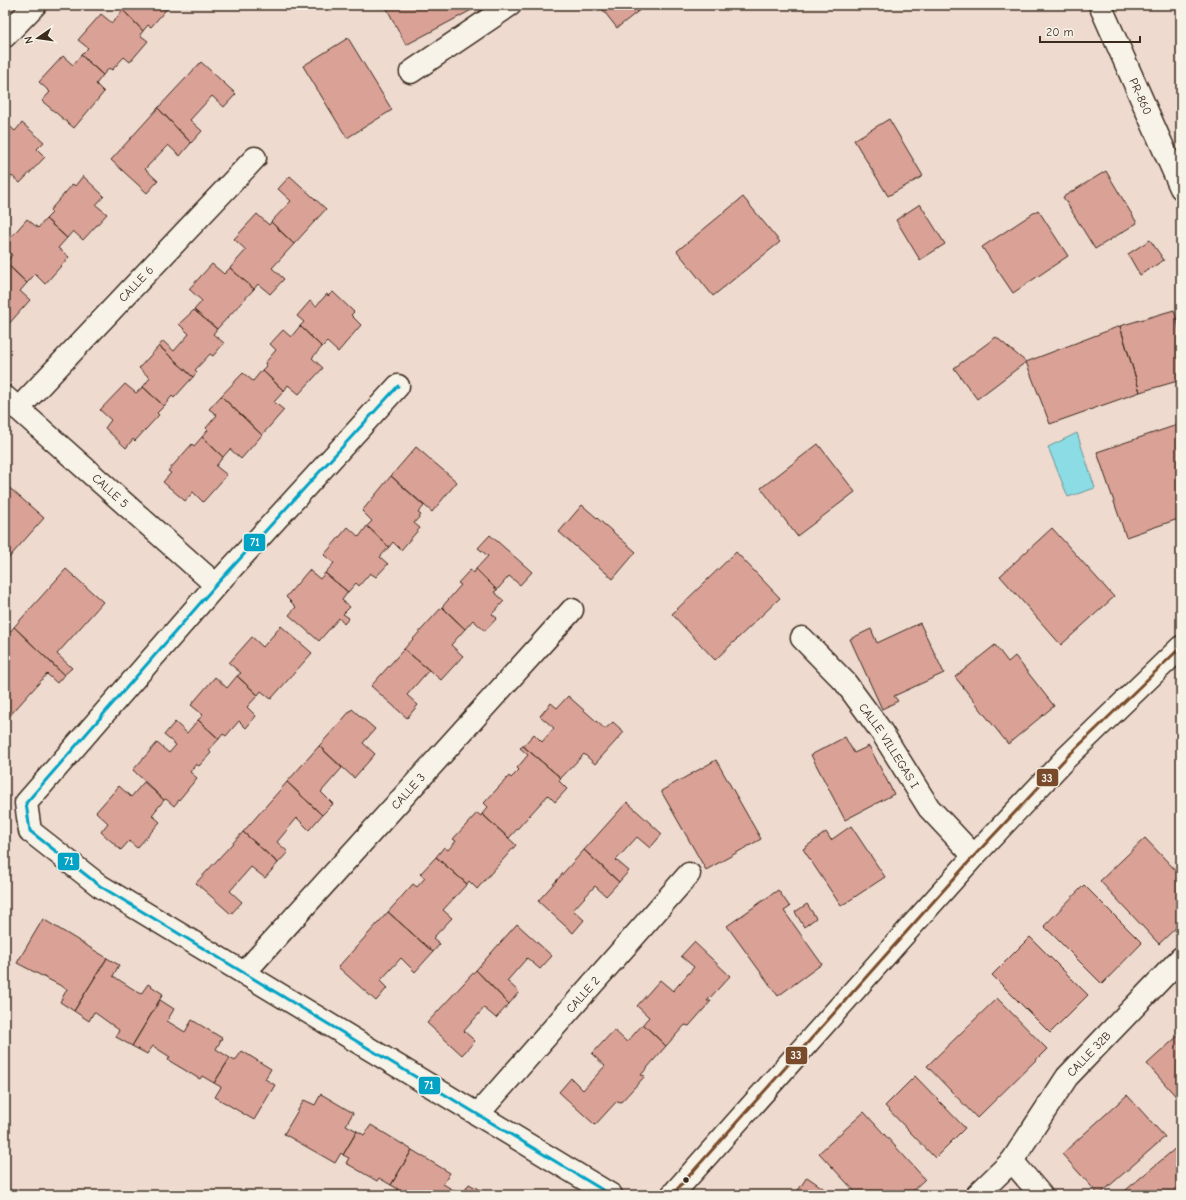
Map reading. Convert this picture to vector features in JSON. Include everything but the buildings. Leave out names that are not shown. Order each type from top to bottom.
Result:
[{"type":"street","points":[[5,36],[34,5]]},
{"type":"street","points":[[411,72],[510,5]]},
{"type":"street","name":"PR-860","points":[[1100,5],[1181,188]]},
{"type":"street","name":"CALLE 6","points":[[12,403],[255,158]]},
{"type":"street","points":[[398,386],[216,586],[26,803],[30,831],[100,886],[611,1195]]},
{"type":"street","name":"CALLE 5","points":[[12,403],[216,586]]},
{"type":"street","name":"CALLE 3","points":[[244,973],[572,610]]},
{"type":"street","name":"CALLE VILLEGAS I","points":[[802,638],[845,682],[881,731],[929,808],[974,856]]},
{"type":"street","points":[[672,1195],[974,856],[1066,758],[1181,647]]},
{"type":"street","name":"CALLE 2","points":[[478,1114],[689,874]]},
{"type":"street","name":"CALLE 32B","points":[[978,1195],[1012,1161],[1066,1077],[1181,958]]},
{"type":"street","points":[[1012,1161],[1041,1195]]},
{"type":"water","points":[[1077,433],[1095,488],[1068,497],[1048,447]]},
{"type":"transit line","name":"71","points":[[398,386],[216,585],[26,803],[30,831],[100,886],[611,1195]]},
{"type":"transit line","name":"33","points":[[672,1195],[974,856],[1066,758],[1181,647]]}]
